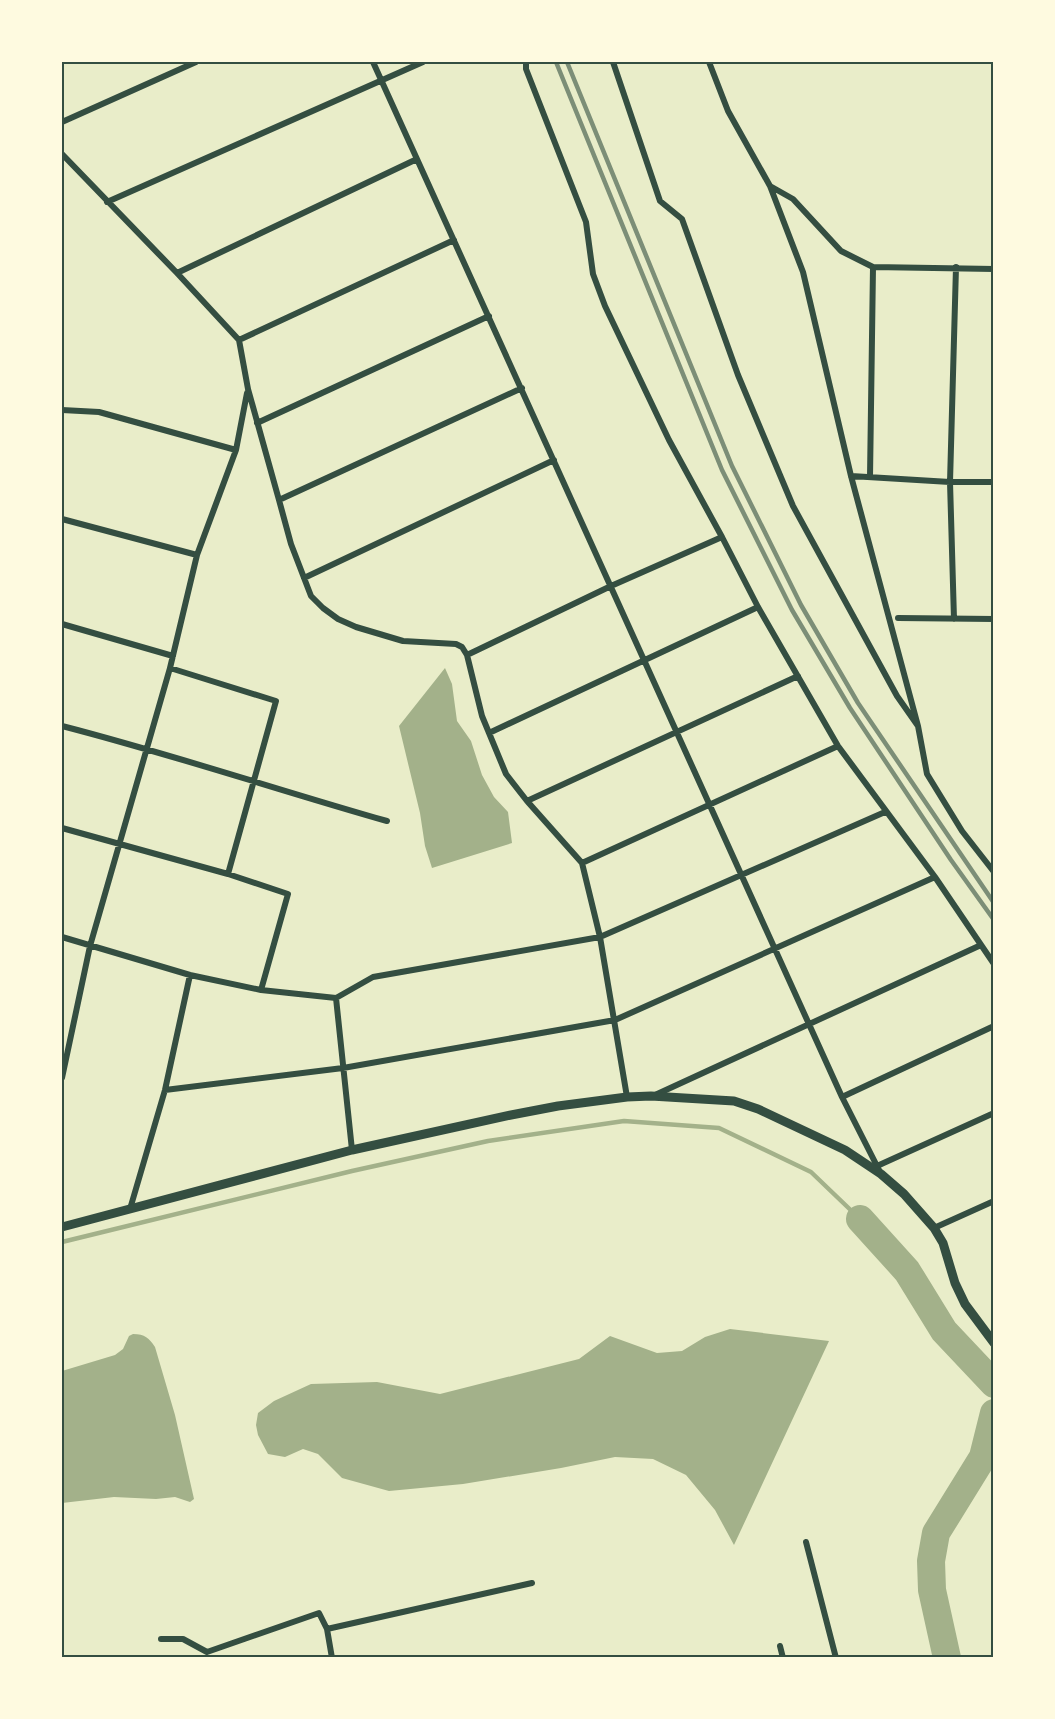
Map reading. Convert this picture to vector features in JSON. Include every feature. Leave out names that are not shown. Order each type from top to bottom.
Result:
[{"type":"street","points":[[62,122],[196,62]]},
{"type":"street","points":[[373,62],[808,1023],[879,1170]]},
{"type":"street","points":[[107,202],[423,62]]},
{"type":"street","points":[[526,62],[526,69],[586,222],[593,274],[605,306],[669,440],[758,607],[838,746],[935,877],[993,964]]},
{"type":"street","points":[[613,62],[660,201],[682,219],[738,375],[794,506],[897,696],[918,726]]},
{"type":"street","points":[[709,62],[728,111],[770,186],[803,272],[851,476],[918,726],[927,774],[962,831],[993,872]]},
{"type":"street","points":[[62,154],[239,340],[248,389],[291,544],[311,596],[338,619],[356,627],[403,641],[456,644],[462,647],[482,716],[506,774],[582,863],[600,938],[627,1097]]},
{"type":"street","points":[[177,273],[417,159]]},
{"type":"street","points":[[770,186],[793,199],[840,251],[873,267],[993,269]]},
{"type":"street","points":[[239,340],[454,240]]},
{"type":"street","points":[[870,477],[873,267]]},
{"type":"street","points":[[954,619],[950,482],[956,267]]},
{"type":"street","points":[[257,423],[489,316]]},
{"type":"street","points":[[279,500],[522,388]]},
{"type":"street","points":[[62,1078],[90,946],[170,668],[197,555],[236,450],[248,389]]},
{"type":"street","points":[[62,410],[99,412],[236,450]]},
{"type":"street","points":[[304,578],[554,460]]},
{"type":"street","points":[[851,476],[950,482],[993,482]]},
{"type":"street","points":[[62,519],[197,555]]},
{"type":"street","points":[[466,655],[611,586],[722,537]]},
{"type":"street","points":[[489,733],[758,607]]},
{"type":"street","points":[[898,618],[993,619]]},
{"type":"street","points":[[62,624],[173,656]]},
{"type":"street","points":[[170,668],[276,701],[228,874]]},
{"type":"street","points":[[527,801],[798,676]]},
{"type":"street","points":[[62,726],[147,748],[387,821]]},
{"type":"street","points":[[582,863],[838,746]]},
{"type":"street","points":[[62,937],[190,975],[261,990],[336,998],[373,977],[600,938],[885,812]]},
{"type":"street","points":[[62,828],[228,874],[288,894],[261,990]]},
{"type":"street","points":[[165,1090],[343,1068],[615,1020],[935,877]]},
{"type":"street","points":[[651,1096],[981,945]]},
{"type":"street","points":[[130,1209],[165,1090],[190,975]]},
{"type":"street","points":[[336,998],[352,1150]]},
{"type":"street","points":[[842,1096],[993,1026]]},
{"type":"street","points":[[62,1227],[352,1150],[511,1114],[627,1097],[651,1096],[734,1101],[758,1109],[845,1150],[879,1170],[934,1228],[943,1243],[955,1283],[965,1304],[993,1343]]},
{"type":"street","points":[[879,1170],[993,1113]]},
{"type":"street","points":[[934,1228],[993,1201]]},
{"type":"street","points":[[806,1542],[836,1658]]},
{"type":"street","points":[[327,1629],[532,1583]]},
{"type":"street","points":[[161,1639],[183,1639],[207,1652],[319,1613],[327,1629],[332,1658]]},
{"type":"street","points":[[780,1646],[783,1658]]},
{"type":"shaded area","points":[[445,668],[452,684],[457,721],[471,741],[482,775],[494,797],[508,812],[512,843],[432,868],[425,846],[420,813],[399,726]]},
{"type":"shaded area","points":[[730,1329],[829,1341],[734,1545],[715,1510],[686,1475],[653,1459],[615,1457],[463,1484],[389,1491],[342,1478],[318,1454],[303,1449],[285,1457],[268,1454],[258,1435],[256,1425],[258,1413],[274,1401],[311,1384],[377,1382],[440,1394],[579,1359],[610,1336],[657,1353],[682,1351],[705,1337]]},
{"type":"shaded area","points":[[133,1334],[146,1337],[155,1347],[175,1415],[194,1499],[190,1502],[175,1497],[156,1499],[114,1497],[62,1503],[62,1371],[115,1355],[123,1349],[129,1336]]},
{"type":"waterway","points":[[62,1242],[352,1171],[488,1141],[624,1121],[719,1128],[811,1172],[860,1219]]},
{"type":"waterway","points":[[860,1219],[907,1271],[944,1331],[994,1384]]},
{"type":"waterway","points":[[947,1658],[932,1590],[931,1561],[936,1533],[983,1457],[994,1413]]},
{"type":"railway","points":[[556,62],[722,470],[792,610],[850,708],[951,860],[994,920]]},
{"type":"railway","points":[[567,62],[732,466],[801,605],[858,703],[994,903]]}]
